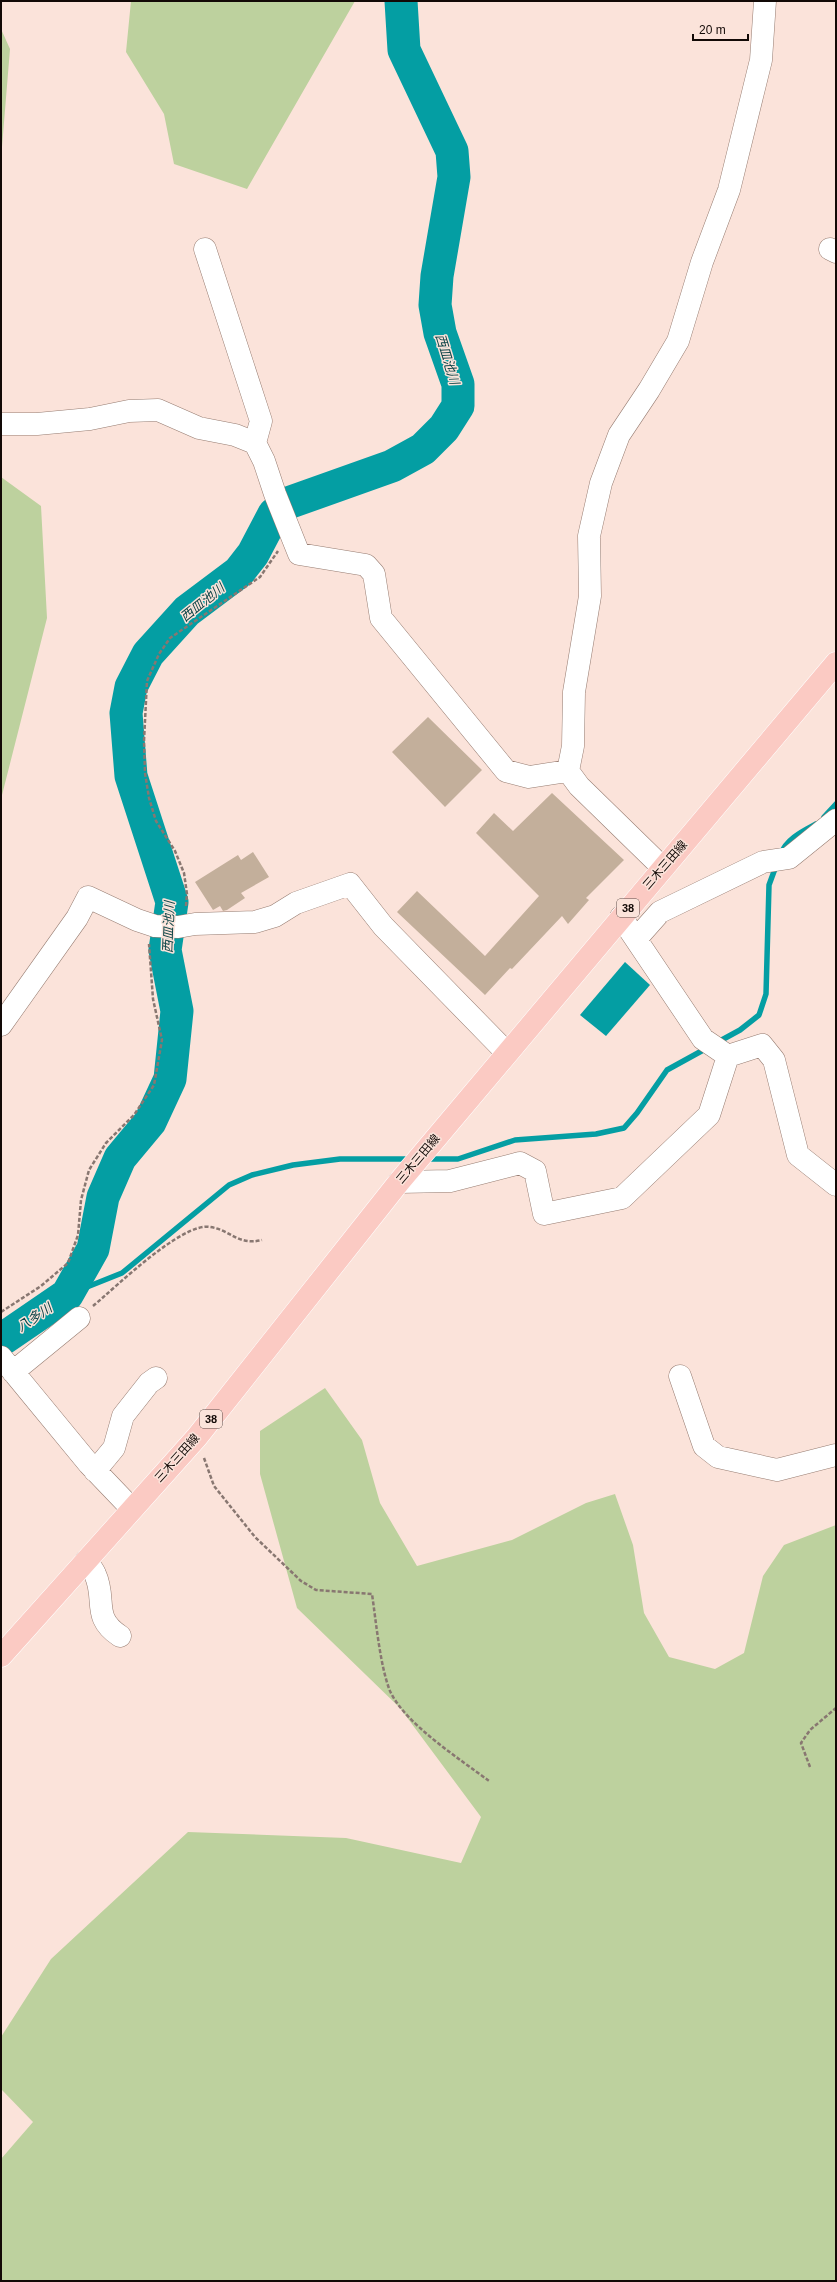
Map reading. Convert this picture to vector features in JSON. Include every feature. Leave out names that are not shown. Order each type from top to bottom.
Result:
[{"type":"main road","name":"三木三田線","points":[[1,1656],[197,1437],[403,1177],[836,663]]},
{"type":"street","points":[[663,868],[579,786],[568,771],[573,746],[574,692],[590,596],[589,536],[601,483],[619,435],[649,390],[678,341],[702,262],[729,190],[761,60],[765,1]]},
{"type":"street","points":[[205,249],[261,421],[255,444]]},
{"type":"street","points":[[1,424],[37,424],[90,419],[129,411],[158,410],[199,428],[235,435],[255,444],[264,461],[275,494],[299,554],[366,564],[374,574],[381,618],[506,771],[529,777],[568,771]]},
{"type":"street","points":[[636,939],[660,912],[763,862],[788,858],[836,820]]},
{"type":"street","points":[[1,1025],[77,918],[88,897],[137,920],[153,925],[181,926],[255,922],[275,916],[296,903],[350,884],[382,926],[507,1053]]},
{"type":"street","points":[[621,917],[703,1039],[728,1056]]},
{"type":"street","points":[[728,1056],[762,1045],[774,1060],[798,1155],[836,1185]]},
{"type":"street","points":[[403,1177],[450,1181],[520,1163],[535,1171],[544,1214],[622,1198],[709,1115],[728,1056]]},
{"type":"street","points":[[79,1318],[6,1364],[95,1471],[132,1509]]},
{"type":"street","points":[[680,1376],[704,1446],[718,1457],[777,1470],[836,1455]]},
{"type":"street","points":[[95,1471],[114,1448],[123,1416],[149,1383],[156,1378]]},
{"type":"street","points":[[86,1561],[95,1573],[102,1618],[109,1628],[120,1636]]},
{"type":"path","points":[[181,926],[187,894],[184,873],[175,851],[156,821],[149,798],[145,773],[147,681],[159,654],[170,638],[260,577],[289,531]]},
{"type":"path","points":[[1,1312],[41,1286],[68,1263],[78,1235],[82,1200],[89,1170],[106,1143],[134,1115],[154,1085],[162,1040],[153,999],[149,951],[153,925]]},
{"type":"path","points":[[79,1318],[172,1240],[199,1227],[210,1227],[243,1242],[262,1240]]},
{"type":"path","points":[[197,1437],[214,1486],[255,1537],[301,1581],[316,1590],[372,1594],[380,1648],[390,1691],[410,1719],[489,1782]]},
{"type":"path","points":[[810,1767],[801,1743],[810,1730],[836,1708]]},
{"type":"green space","points":[[131,1],[355,1],[247,189],[174,164],[164,114],[126,52]]},
{"type":"green space","points":[[1,29],[10,49],[1,159]]},
{"type":"green space","points":[[1,477],[41,506],[47,618],[1,799]]},
{"type":"green space","points":[[325,1388],[362,1440],[380,1503],[417,1566],[512,1540],[586,1503],[615,1494],[633,1545],[644,1613],[669,1657],[715,1669],[744,1653],[763,1576],[784,1545],[836,1525],[836,2281],[1,2281],[1,2159],[33,2122],[1,2089],[1,2037],[51,1959],[188,1832],[346,1838],[461,1863],[481,1817],[400,1708],[297,1608],[260,1474],[260,1431]]},
{"type":"water","points":[[625,962],[650,985],[606,1036],[580,1015]]},
{"type":"building","points":[[428,717],[482,770],[445,807],[392,752]]},
{"type":"building","points":[[552,793],[624,860],[586,898],[589,900],[568,924],[562,916],[485,995],[397,912],[417,891],[485,956],[539,896],[476,833],[494,813],[513,831]]},
{"type":"building","points":[[253,852],[269,877],[241,893],[245,898],[227,910],[223,911],[220,906],[213,910],[195,882],[238,855],[241,860]]},
{"type":"waterway","name":"西皿池川","points":[[1,1340],[67,1295],[93,1249],[103,1197],[120,1158],[150,1122],[170,1079],[177,1011],[165,950],[172,902],[131,776],[126,713],[131,687],[148,654],[187,611],[239,572],[253,554],[274,514],[288,503],[392,466],[423,449],[444,428],[458,406],[458,384],[440,333],[435,305],[437,276],[454,177],[452,151],[404,50],[401,1]]},
{"type":"waterway","points":[[824,817],[836,804]]},
{"type":"waterway","points":[[781,854],[783,849],[791,840],[816,824]]},
{"type":"waterway","points":[[718,1042],[740,1030],[759,1015],[766,994],[769,885],[776,866]]},
{"type":"waterway","points":[[426,1159],[458,1159],[515,1140],[596,1134],[624,1128],[637,1113],[667,1070],[707,1048]]},
{"type":"waterway","points":[[67,1295],[122,1273],[229,1185],[252,1175],[293,1165],[340,1159],[411,1159]]},
{"type":"water label","name":"八多川","points":[[34,1317]]}]
